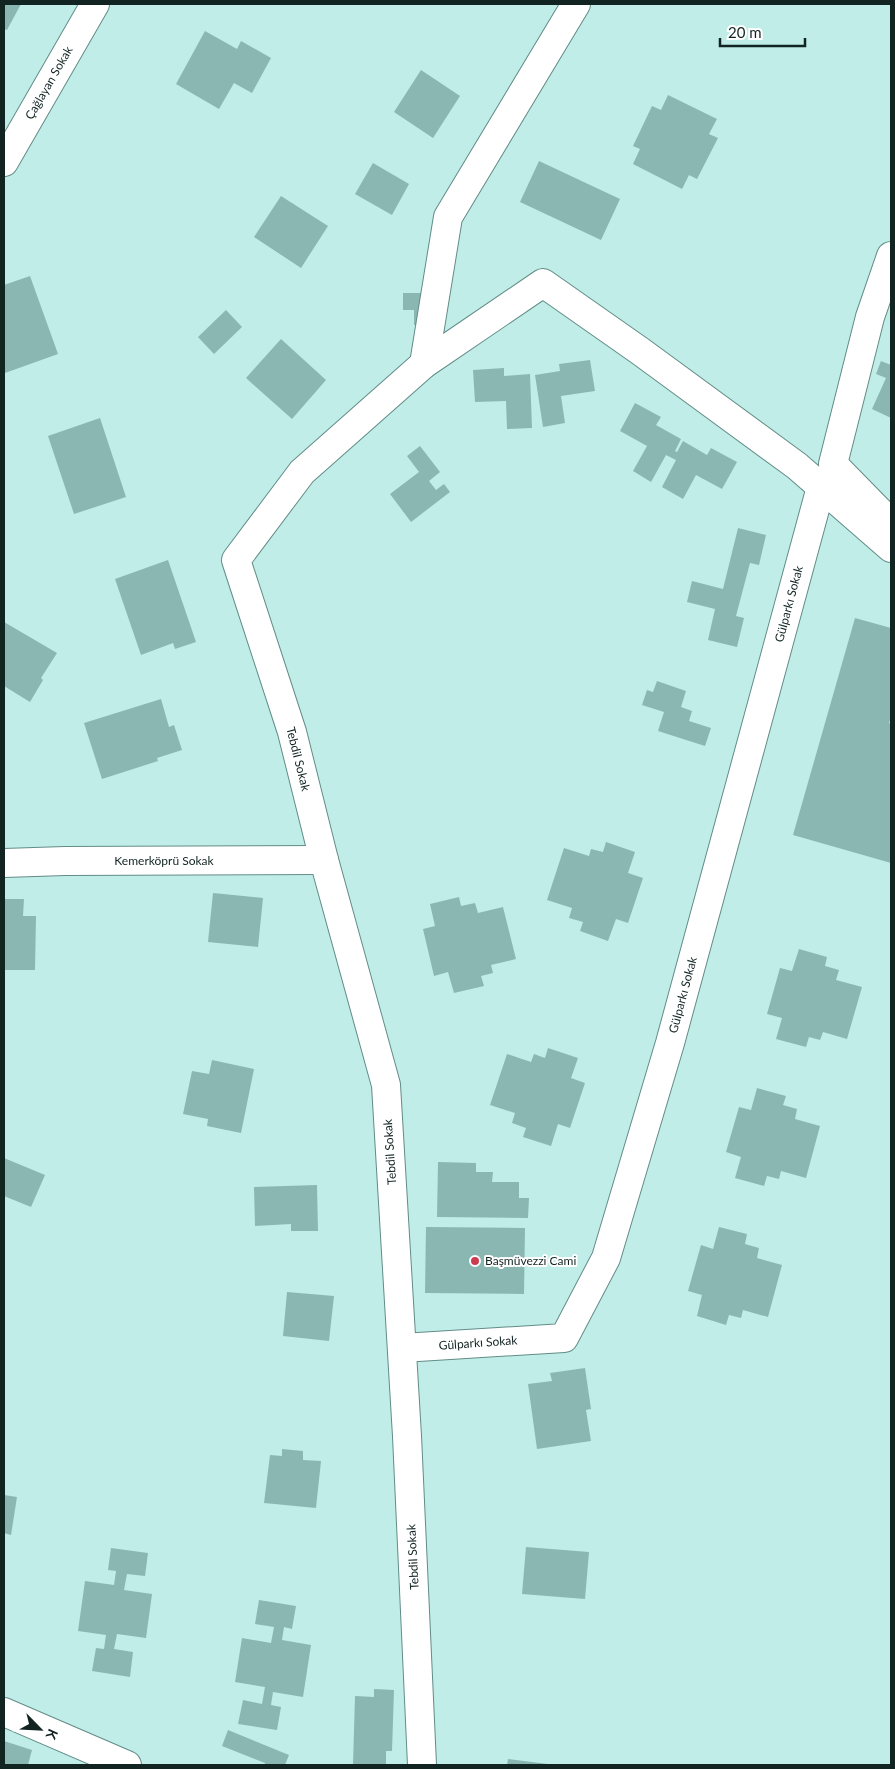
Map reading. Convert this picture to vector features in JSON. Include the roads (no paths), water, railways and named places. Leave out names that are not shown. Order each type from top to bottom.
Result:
[{"type":"street","name":"Çağlayan Sokak","points":[[4,162],[95,4]]},
{"type":"street","points":[[424,364],[448,216],[576,4]]},
{"type":"street","points":[[891,256],[870,317],[833,464],[880,512],[891,520]]},
{"type":"street","points":[[424,364],[543,283],[648,356],[797,466],[891,548]]},
{"type":"street","name":"Tebdil Sokak","points":[[422,1765],[402,1348],[386,1085],[324,860],[292,732],[236,560],[302,472],[424,364]]},
{"type":"street","name":"Gülparkı Sokak","points":[[402,1348],[564,1338],[606,1258],[672,1034],[821,487]]},
{"type":"street","name":"Kemerköprü Sokak","points":[[4,863],[324,860]]},
{"type":"street","points":[[4,1712],[127,1765]]},
{"type":"place","name":"Başmüvezzi Cami","points":[[475,1261]]}]
